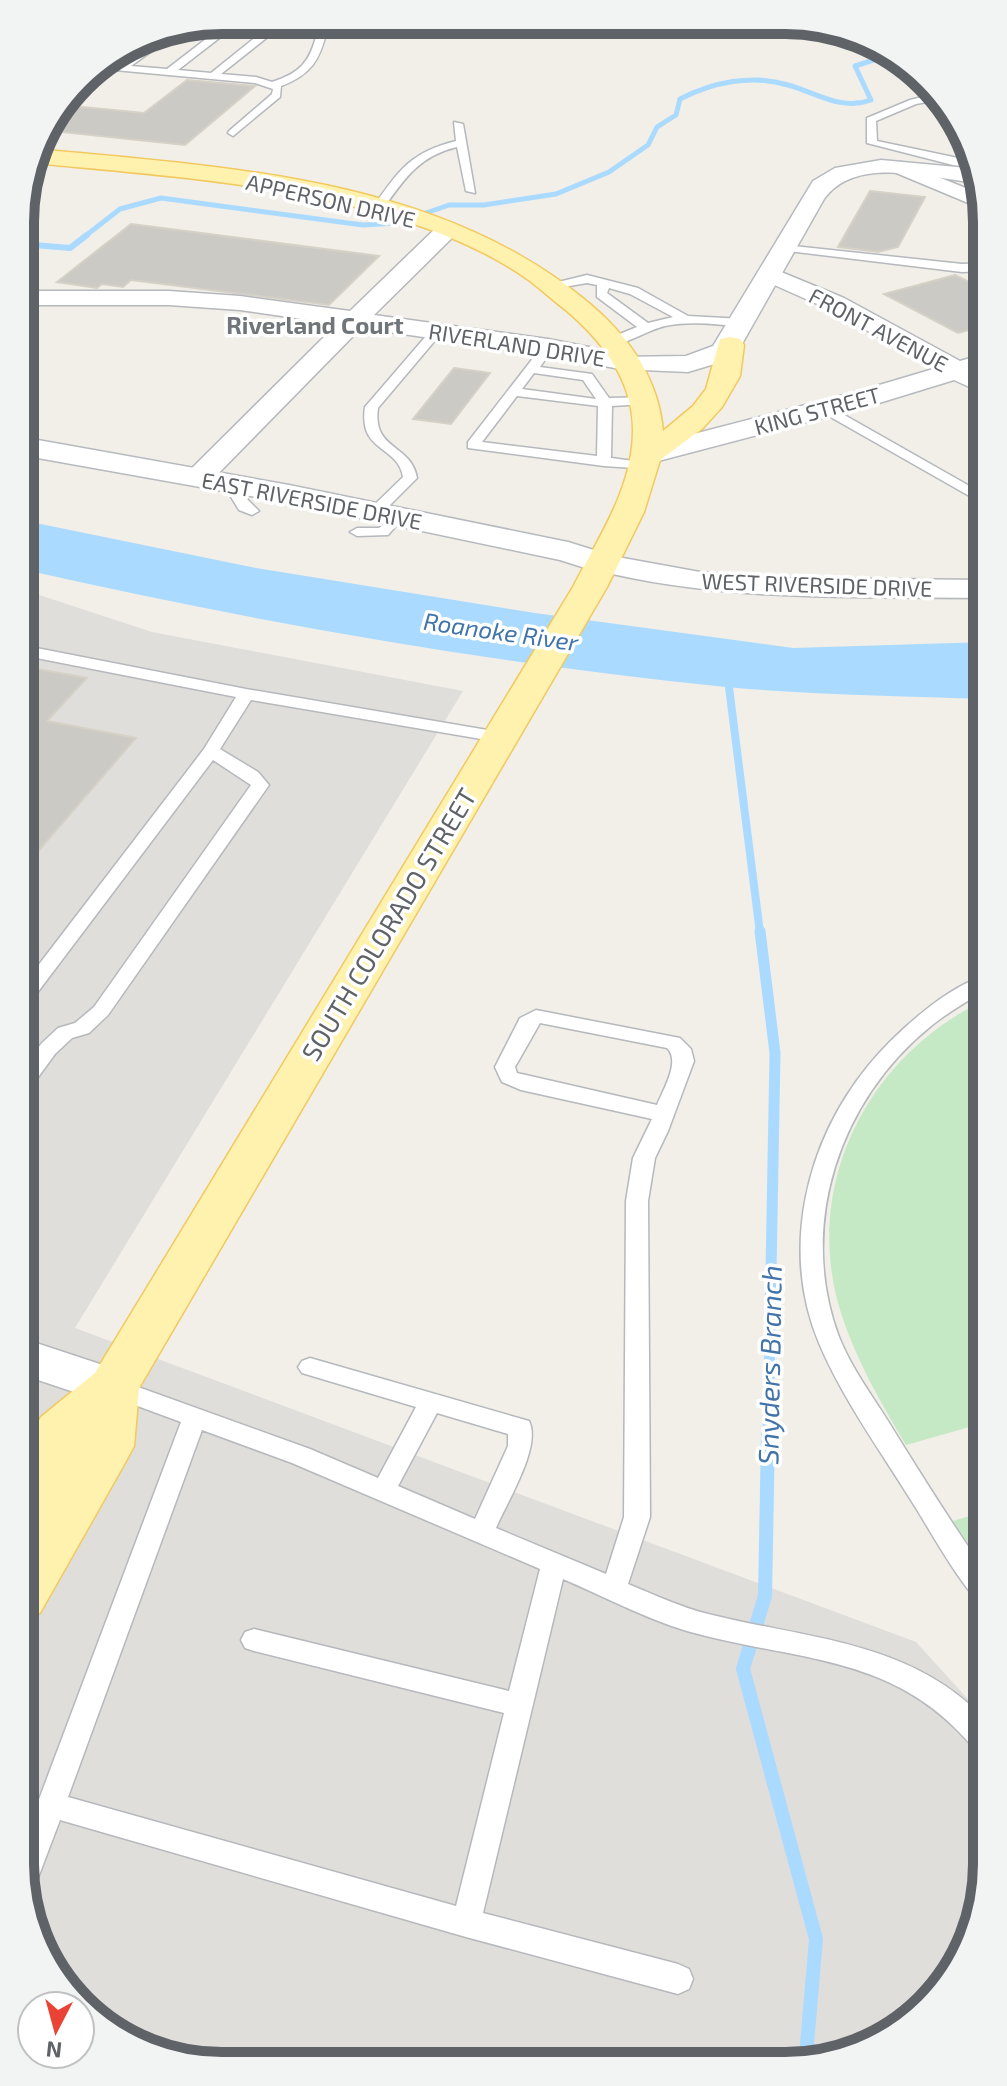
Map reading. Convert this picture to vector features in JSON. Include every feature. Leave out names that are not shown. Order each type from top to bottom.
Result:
[{"type":"main road","name":"APPERSON DRIVE","points":[[45,157],[232,178],[413,218],[498,252],[552,285],[585,311],[622,352],[644,400],[646,460]]},
{"type":"main road","points":[[646,460],[690,426],[710,402],[726,376],[736,334]]},
{"type":"main road","name":"SOUTH COLORADO STREET","points":[[34,1476],[60,1432],[113,1387],[596,575],[629,513],[646,460]]},
{"type":"main road","name":"SOUTH COLORADO STREET","points":[[34,1572],[107,1446],[113,1387]]},
{"type":"street","points":[[622,352],[688,364],[715,357],[736,334],[812,199],[832,178],[864,169],[944,166],[967,173]]},
{"type":"street","points":[[901,168],[971,198]]},
{"type":"street","points":[[199,477],[354,319],[413,218]]},
{"type":"street","name":"FRONT AVENUE","points":[[769,274],[835,303],[973,379]]},
{"type":"street","name":"RIVERLAND DRIVE","points":[[34,298],[201,300],[548,347],[622,352]]},
{"type":"street","name":"KING STREET","points":[[646,460],[973,365]]},
{"type":"street","name":"EAST RIVERSIDE DRIVE","points":[[34,448],[199,477],[250,499],[568,552],[596,575]]},
{"type":"street","name":"WEST RIVERSIDE DRIVE","points":[[596,575],[776,587],[973,589]]},
{"type":"street","points":[[34,1360],[113,1387]]},
{"type":"lane","points":[[170,72],[219,34]]},
{"type":"lane","points":[[213,76],[266,34]]},
{"type":"lane","points":[[274,85],[300,76],[315,61],[321,34]]},
{"type":"lane","points":[[123,68],[149,48]]},
{"type":"lane","points":[[115,67],[256,80],[278,88],[277,95],[233,133]]},
{"type":"lane","points":[[927,99],[871,120],[872,143],[944,166],[964,165]]},
{"type":"lane","points":[[458,124],[471,191]]},
{"type":"lane","points":[[413,218],[412,162],[463,143]]},
{"type":"lane","points":[[784,248],[973,268]]},
{"type":"lane","points":[[552,285],[587,279],[604,283],[634,291],[682,317],[736,334]]},
{"type":"lane","points":[[604,283],[601,294],[644,326]]},
{"type":"lane","points":[[622,352],[644,326],[682,317]]},
{"type":"lane","points":[[376,521],[410,478],[411,470],[406,462],[378,442],[368,419],[372,407],[437,331]]},
{"type":"lane","points":[[548,347],[473,445],[604,462],[646,460]]},
{"type":"lane","points":[[530,369],[587,377],[605,402],[604,462]]},
{"type":"lane","points":[[513,392],[589,403],[644,400]]},
{"type":"lane","points":[[825,408],[973,494]]},
{"type":"lane","points":[[34,653],[246,694],[499,737]]},
{"type":"lane","points":[[34,984],[211,751],[246,694]]},
{"type":"lane","points":[[34,1068],[65,1033],[82,1028],[101,1011],[260,785],[252,776],[211,751]]},
{"type":"lane","points":[[973,990],[922,1022],[882,1060],[857,1092],[842,1116],[824,1163],[817,1189],[810,1246],[817,1305],[834,1353],[973,1574]]},
{"type":"lane","points":[[614,1588],[637,1517],[637,1201],[644,1158],[664,1114],[684,1061],[681,1049],[673,1043],[536,1016],[527,1023],[505,1067],[509,1077],[521,1083],[664,1114]]},
{"type":"lane","points":[[310,1367],[520,1428],[520,1446],[481,1532]]},
{"type":"lane","points":[[113,1387],[195,1416],[383,1491],[682,1618],[878,1664],[919,1682],[956,1708],[973,1727]]},
{"type":"lane","points":[[383,1491],[431,1402]]},
{"type":"lane","points":[[34,1851],[195,1416]]},
{"type":"lane","points":[[466,1923],[554,1563]]},
{"type":"lane","points":[[254,1640],[519,1705]]},
{"type":"lane","points":[[51,1805],[466,1923],[678,1979]]},
{"type":"shaded area","points":[[34,593],[152,632],[463,691],[75,1328],[916,1642],[973,1705],[973,1876],[963,1925],[954,1947],[934,1979],[909,2005],[868,2033],[846,2042],[810,2050],[222,2052],[173,2046],[150,2038],[117,2020],[96,2003],[96,1990],[83,1990],[66,1969],[44,1925],[34,1876]]},
{"type":"green space","points":[[973,1007],[973,1426],[906,1445],[878,1397],[841,1313],[831,1265],[830,1218],[838,1173],[854,1129],[878,1089],[908,1054],[945,1023]]},
{"type":"green space","points":[[973,1515],[973,1550],[953,1521]]},
{"type":"water","name":"Roanoke River","points":[[34,523],[256,568],[535,613],[793,648],[973,642],[973,699],[824,694],[637,677],[372,639],[34,572]]},
{"type":"building","points":[[187,80],[255,86],[185,145],[57,131],[74,106],[144,113]]},
{"type":"building","points":[[870,191],[925,197],[898,247],[878,252],[838,247]]},
{"type":"building","points":[[131,224],[379,256],[329,305],[131,280],[123,287],[102,284],[97,288],[57,282]]},
{"type":"building","points":[[955,275],[973,284],[973,329],[958,333],[884,294]]},
{"type":"building","points":[[454,368],[490,373],[451,424],[413,419]]},
{"type":"building","points":[[34,668],[87,678],[47,721],[136,738],[34,856]]},
{"type":"waterway","points":[[84,237],[120,209],[161,198],[363,225],[397,223],[449,205],[484,205],[556,194],[609,172],[648,145],[657,127],[676,115],[680,99],[693,93],[719,84],[761,80],[788,85],[829,100],[860,103],[871,100],[855,66],[878,59]]},
{"type":"waterway","points":[[34,245],[70,248],[87,235]]},
{"type":"waterway","name":"Snyders Branch","points":[[732,677],[729,687],[760,933]]},
{"type":"waterway","name":"Snyders Branch","points":[[760,931],[775,1053],[768,1437]]},
{"type":"waterway","name":"Snyders Branch","points":[[768,1435],[765,1596],[743,1669],[816,1939],[806,2050]]},
{"type":"district","name":"Riverland Court","points":[[315,324]]}]
